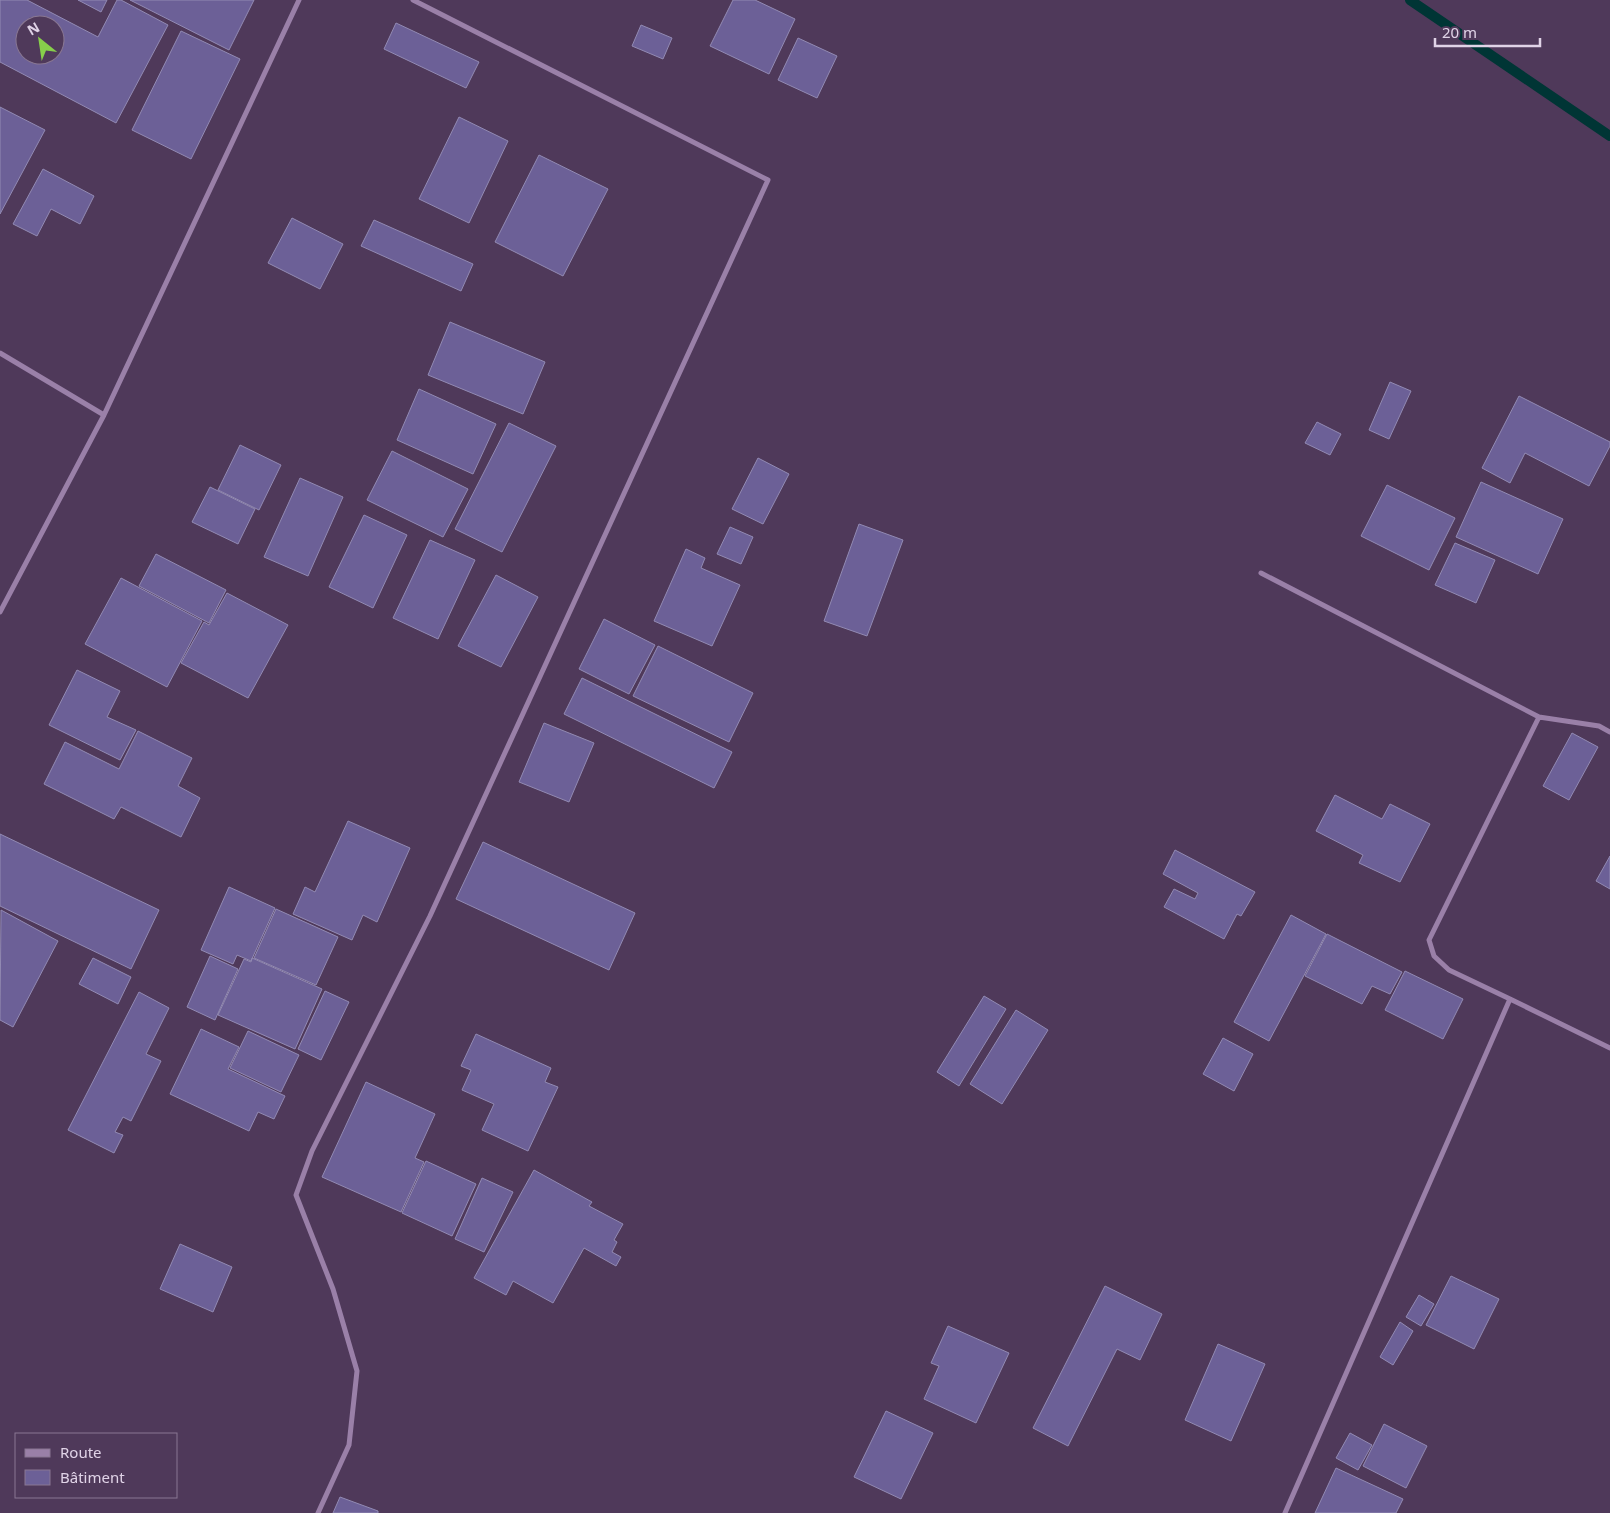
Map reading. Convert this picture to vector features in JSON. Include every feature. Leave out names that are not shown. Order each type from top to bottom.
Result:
[{"type":"street","points":[[0,612],[104,415],[299,0]]},
{"type":"street","points":[[318,1513],[348,1445],[357,1371],[333,1289],[296,1195],[312,1151],[430,916],[768,180],[413,0]]},
{"type":"street","points":[[0,354],[104,415]]},
{"type":"street","points":[[1261,573],[1539,717],[1599,726],[1610,732]]},
{"type":"street","points":[[1539,717],[1429,940],[1434,956],[1449,970],[1610,1048]]},
{"type":"street","points":[[1285,1513],[1510,999]]},
{"type":"building","points":[[0,0],[27,0],[56,15],[15,15],[15,65],[65,65],[65,20],[98,37],[117,0],[121,0],[168,25],[116,123],[0,62]]},
{"type":"building","points":[[78,0],[107,0],[101,12]]},
{"type":"building","points":[[130,0],[254,0],[229,50]]},
{"type":"building","points":[[733,0],[755,0],[795,19],[769,74],[710,46]]},
{"type":"building","points":[[396,23],[479,62],[466,88],[384,49]]},
{"type":"building","points":[[641,25],[672,38],[663,59],[632,46]]},
{"type":"building","points":[[181,31],[240,59],[191,159],[132,130]]},
{"type":"building","points":[[798,38],[837,56],[817,98],[778,80]]},
{"type":"building","points":[[0,107],[45,130],[0,214]]},
{"type":"building","points":[[459,117],[508,141],[469,223],[419,199]]},
{"type":"building","points":[[539,155],[608,189],[563,276],[495,242]]},
{"type":"building","points":[[43,169],[94,196],[80,224],[51,209],[37,236],[13,224]]},
{"type":"building","points":[[292,218],[343,244],[320,289],[268,263]]},
{"type":"building","points":[[374,220],[473,264],[461,291],[361,246]]},
{"type":"building","points":[[450,322],[545,362],[523,414],[428,375]]},
{"type":"building","points":[[1390,382],[1411,391],[1389,439],[1369,430]]},
{"type":"building","points":[[419,389],[496,424],[473,474],[397,440]]},
{"type":"building","points":[[1519,396],[1610,442],[1610,446],[1589,486],[1525,453],[1510,483],[1482,468]]},
{"type":"building","points":[[1317,422],[1341,434],[1330,455],[1305,443]]},
{"type":"building","points":[[509,423],[556,446],[502,552],[455,529]]},
{"type":"building","points":[[240,445],[281,465],[259,510],[218,490]]},
{"type":"building","points":[[392,451],[468,489],[443,537],[367,500]]},
{"type":"building","points":[[758,458],[789,474],[763,524],[732,509]]},
{"type":"building","points":[[300,478],[343,497],[308,576],[264,557]]},
{"type":"building","points":[[1481,482],[1563,519],[1538,574],[1456,537]]},
{"type":"building","points":[[1387,485],[1455,518],[1429,570],[1361,536]]},
{"type":"building","points":[[210,487],[255,509],[238,544],[192,522]]},
{"type":"building","points":[[364,515],[407,535],[373,608],[329,587]]},
{"type":"building","points":[[859,524],[903,540],[867,636],[824,621]]},
{"type":"building","points":[[730,527],[753,537],[741,564],[717,554]]},
{"type":"building","points":[[430,540],[475,560],[438,639],[393,618]]},
{"type":"building","points":[[1455,543],[1495,560],[1476,603],[1435,585]]},
{"type":"building","points":[[686,549],[705,558],[701,568],[740,585],[712,646],[654,621]]},
{"type":"building","points":[[156,554],[226,590],[209,623],[139,586]]},
{"type":"building","points":[[496,575],[538,597],[501,667],[458,646]]},
{"type":"building","points":[[121,578],[202,621],[167,687],[85,644]]},
{"type":"building","points":[[227,593],[288,625],[248,698],[181,663],[204,622],[209,625]]},
{"type":"building","points":[[604,619],[655,645],[629,694],[579,669]]},
{"type":"building","points":[[658,646],[753,693],[729,742],[633,696]]},
{"type":"building","points":[[77,670],[120,691],[107,717],[136,730],[120,760],[49,725]]},
{"type":"building","points":[[582,678],[732,752],[714,788],[564,714]]},
{"type":"building","points":[[544,723],[594,743],[569,802],[519,782]]},
{"type":"building","points":[[138,731],[192,758],[178,786],[200,798],[181,837],[121,807],[114,819],[44,784],[65,742],[119,769]]},
{"type":"building","points":[[1572,733],[1598,747],[1569,800],[1543,786]]},
{"type":"building","points":[[1335,795],[1382,819],[1390,804],[1430,824],[1400,882],[1359,863],[1363,855],[1316,831]]},
{"type":"building","points":[[348,821],[410,848],[377,922],[363,915],[352,940],[293,914],[305,887],[315,892]]},
{"type":"building","points":[[0,834],[159,910],[131,969],[0,906]]},
{"type":"building","points":[[483,842],[635,913],[609,970],[456,899]]},
{"type":"building","points":[[1175,850],[1255,892],[1241,916],[1237,914],[1224,939],[1164,907],[1174,889],[1195,899],[1198,893],[1163,874]]},
{"type":"building","points":[[1610,856],[1610,889],[1596,881]]},
{"type":"building","points":[[229,887],[275,908],[251,961],[237,955],[233,964],[201,950]]},
{"type":"building","points":[[276,909],[338,937],[316,985],[254,958]]},
{"type":"building","points":[[1,910],[58,941],[13,1027],[0,1020]]},
{"type":"building","points":[[1291,915],[1326,934],[1269,1041],[1234,1022]]},
{"type":"building","points":[[1327,934],[1402,972],[1390,994],[1372,986],[1362,1004],[1305,976]]},
{"type":"building","points":[[210,956],[238,969],[215,1020],[187,1007]]},
{"type":"building","points":[[93,958],[131,977],[118,1004],[79,984]]},
{"type":"building","points":[[252,958],[322,989],[295,1049],[218,1015],[244,959],[251,962]]},
{"type":"building","points":[[1405,971],[1463,999],[1443,1039],[1385,1010]]},
{"type":"building","points":[[325,991],[349,1002],[321,1060],[298,1049]]},
{"type":"building","points":[[139,992],[169,1008],[146,1054],[161,1061],[131,1121],[123,1117],[115,1132],[123,1135],[114,1153],[68,1130]]},
{"type":"building","points":[[984,996],[1006,1009],[959,1086],[937,1072]]},
{"type":"building","points":[[1016,1010],[1048,1030],[1002,1104],[970,1084]]},
{"type":"building","points":[[201,1029],[239,1047],[228,1069],[285,1096],[274,1119],[258,1112],[249,1131],[170,1094]]},
{"type":"building","points":[[248,1031],[299,1055],[281,1092],[230,1068]]},
{"type":"building","points":[[476,1034],[551,1068],[545,1082],[558,1087],[528,1151],[482,1130],[494,1104],[462,1090],[471,1070],[461,1066]]},
{"type":"building","points":[[1223,1038],[1253,1054],[1234,1091],[1203,1074]]},
{"type":"building","points":[[366,1082],[435,1114],[415,1158],[424,1162],[401,1212],[322,1177]]},
{"type":"building","points":[[426,1161],[476,1184],[452,1236],[402,1213]]},
{"type":"building","points":[[534,1170],[592,1202],[589,1206],[623,1224],[614,1240],[617,1242],[612,1252],[621,1257],[616,1266],[584,1248],[553,1303],[513,1281],[506,1295],[474,1278]]},
{"type":"building","points":[[482,1178],[513,1192],[484,1252],[455,1239]]},
{"type":"building","points":[[180,1244],[232,1267],[213,1312],[160,1289]]},
{"type":"building","points":[[1451,1276],[1499,1299],[1474,1349],[1426,1325]]},
{"type":"building","points":[[1105,1286],[1162,1314],[1140,1360],[1117,1349],[1068,1446],[1033,1428]]},
{"type":"building","points":[[1419,1295],[1434,1304],[1421,1326],[1406,1317]]},
{"type":"building","points":[[1400,1322],[1413,1331],[1393,1365],[1380,1357]]},
{"type":"building","points":[[948,1326],[1009,1353],[976,1423],[924,1399],[939,1366],[931,1363]]},
{"type":"building","points":[[1218,1344],[1265,1364],[1231,1441],[1185,1420]]},
{"type":"building","points":[[886,1411],[933,1433],[901,1499],[854,1477]]},
{"type":"building","points":[[1384,1424],[1427,1446],[1406,1488],[1363,1466]]},
{"type":"building","points":[[1350,1433],[1372,1445],[1358,1470],[1336,1458]]},
{"type":"building","points":[[1336,1468],[1403,1499],[1396,1513],[1315,1513]]},
{"type":"building","points":[[340,1497],[378,1511],[378,1513],[333,1513]]},
{"type":"waterway","points":[[1410,0],[1610,136]]}]
